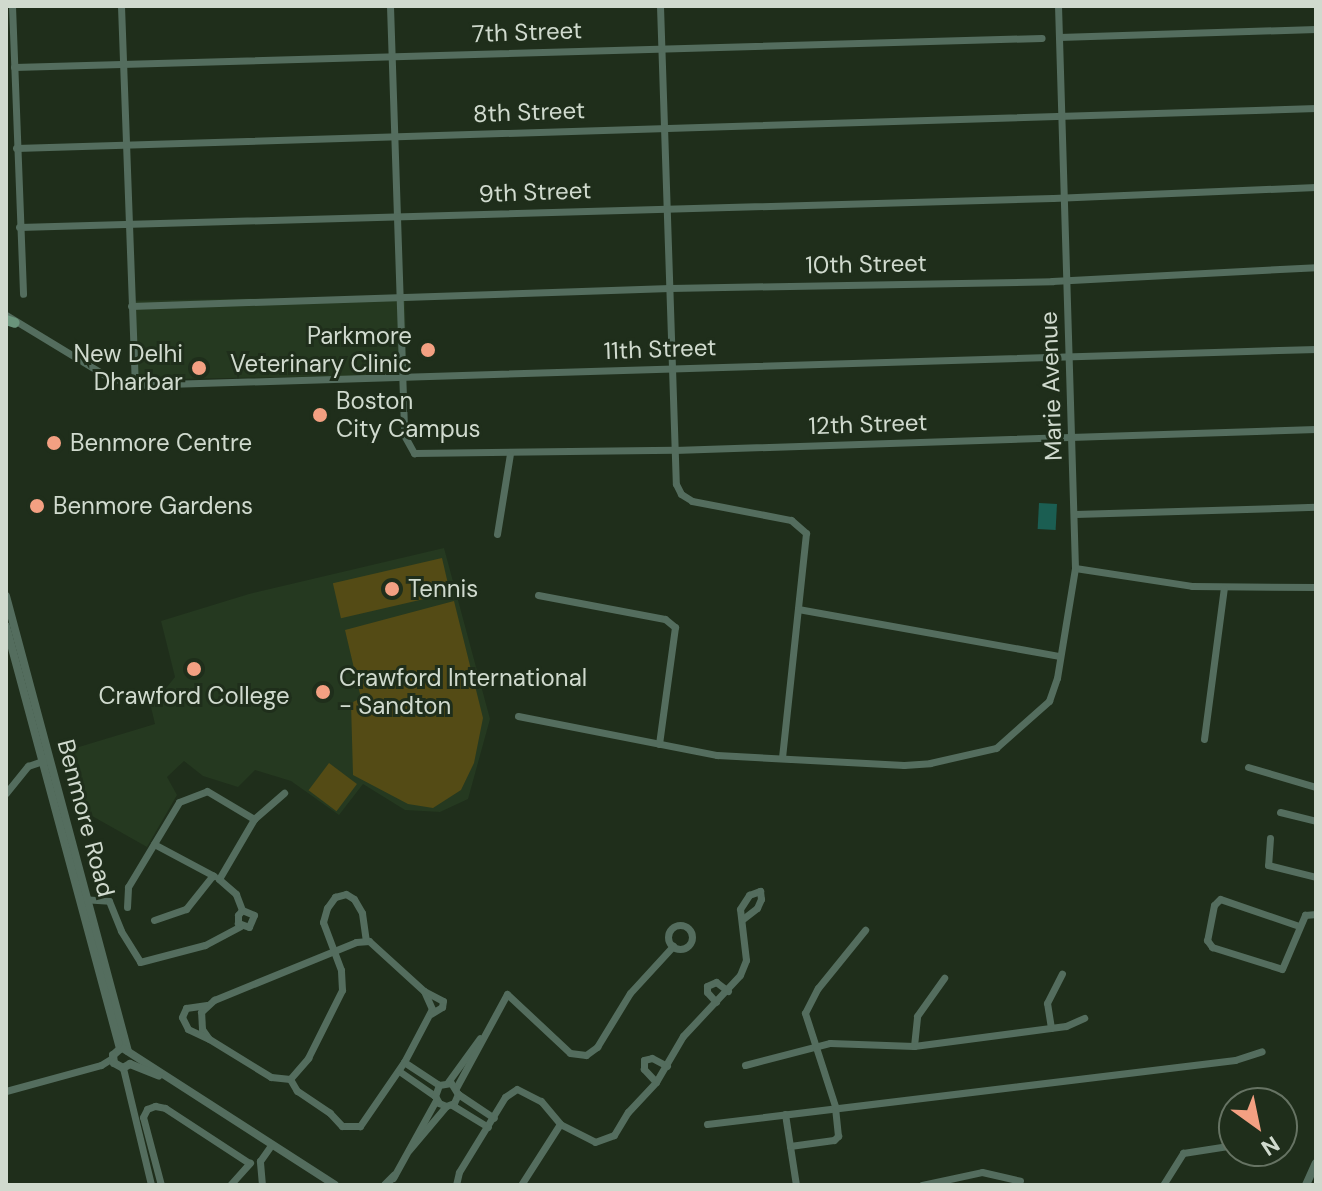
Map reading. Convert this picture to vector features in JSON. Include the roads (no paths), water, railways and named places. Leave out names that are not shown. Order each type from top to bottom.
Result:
[{"type":"street","points":[[12,6],[23,294]]},
{"type":"street","points":[[121,6],[135,385]]},
{"type":"street","points":[[390,6],[404,377]]},
{"type":"street","points":[[518,716],[717,755],[782,758],[805,530],[791,520],[692,501],[681,494],[676,484],[660,6]]},
{"type":"street","name":"Marie Avenue","points":[[782,758],[916,765],[991,750],[1005,742],[1049,701],[1075,568],[1058,6]]},
{"type":"street","points":[[1059,37],[1316,29]]},
{"type":"street","name":"7th Street","points":[[14,67],[1042,38]]},
{"type":"street","points":[[1062,116],[1316,108]]},
{"type":"street","name":"8th Street","points":[[16,148],[1062,116]]},
{"type":"street","points":[[1065,196],[1316,187]]},
{"type":"street","name":"9th Street","points":[[19,227],[1065,196]]},
{"type":"street","name":"10th Street","points":[[402,296],[1067,280],[1316,267]]},
{"type":"street","points":[[131,306],[402,296]]},
{"type":"street","name":"11th Street","points":[[11,320],[108,377],[135,385],[1316,349]]},
{"type":"street","name":"12th Street","points":[[404,377],[404,439],[412,452],[421,454],[674,450],[1316,429]]},
{"type":"street","points":[[497,534],[510,454]]},
{"type":"street","points":[[1075,514],[1316,507]]},
{"type":"street","points":[[1075,568],[1161,583],[1224,588],[1316,587]]},
{"type":"street","points":[[1204,739],[1224,588]]},
{"type":"street","points":[[538,595],[665,619],[675,627],[659,744]]},
{"type":"street","name":"Benmore Road","points":[[6,596],[8,626],[126,1051]]},
{"type":"street","points":[[798,609],[1060,656]]},
{"type":"street","points":[[6,793],[22,771],[46,760]]},
{"type":"street","points":[[1248,767],[1316,787]]},
{"type":"street","points":[[127,907],[128,887],[179,802],[203,791],[223,798],[254,819]]},
{"type":"street","points":[[154,920],[186,909],[216,877],[254,819],[284,793]]},
{"type":"street","points":[[1280,812],[1316,821]]},
{"type":"street","points":[[1270,838],[1268,865],[1316,877]]},
{"type":"street","points":[[154,844],[233,889],[242,910]]},
{"type":"street","points":[[340,894],[351,896],[359,904],[366,940],[424,991],[443,1001],[442,1007],[431,1014],[365,1123],[354,1129],[342,1126],[330,1113],[297,1091],[290,1079],[308,1058],[342,990],[341,970],[323,922],[331,901],[340,894]]},
{"type":"street","points":[[83,899],[109,901],[126,929],[137,961],[144,962],[205,945],[240,926],[251,926],[255,918],[251,911],[242,910]]},
{"type":"street","points":[[1299,926],[1220,899],[1214,905],[1207,940],[1212,947],[1280,969],[1287,964],[1299,926],[1307,913],[1316,914]]},
{"type":"street","points":[[240,926],[237,918],[242,910]]},
{"type":"street","points":[[456,1185],[459,1172],[505,1097],[521,1089],[541,1101],[560,1124],[595,1142],[610,1139],[628,1112],[656,1082],[683,1036],[728,991],[745,966],[743,919]]},
{"type":"street","points":[[790,1146],[836,1139],[835,1106],[805,1018],[806,1007],[865,930]]},
{"type":"street","points":[[290,1079],[271,1077],[188,1029],[182,1017],[186,1008],[207,1005],[366,940]]},
{"type":"street","points":[[409,1150],[449,1105],[507,994],[570,1053],[586,1055],[597,1047],[630,993],[673,946]]},
{"type":"street","points":[[1051,1028],[1047,1003],[1062,974]]},
{"type":"street","points":[[914,1046],[917,1016],[944,978]]},
{"type":"street","points":[[716,1002],[707,992],[707,986],[716,982],[728,991]]},
{"type":"street","points":[[424,991],[431,1014]]},
{"type":"street","points":[[207,1005],[200,1021],[209,1039]]},
{"type":"street","points":[[745,1065],[840,1042],[914,1046],[1072,1025],[1084,1018]]},
{"type":"street","points":[[389,1183],[443,1084],[484,1034]]},
{"type":"street","points":[[126,1051],[120,1064],[151,1185]]},
{"type":"street","points":[[120,1064],[126,1051]]},
{"type":"street","points":[[126,1051],[335,1185]]},
{"type":"street","points":[[707,1124],[835,1106],[1235,1060],[1262,1051]]},
{"type":"street","points":[[656,1082],[644,1069],[644,1060],[652,1058],[667,1066]]},
{"type":"street","points":[[404,1062],[457,1091],[494,1118]]},
{"type":"street","points":[[6,1091],[101,1065],[120,1064],[167,1079]]},
{"type":"street","points":[[399,1071],[435,1098],[488,1127]]},
{"type":"street","points":[[1128,1072],[1130,1084]]},
{"type":"street","points":[[161,1185],[143,1117],[147,1109],[155,1106],[165,1108],[249,1163]]},
{"type":"street","points":[[785,1114],[796,1185]]},
{"type":"street","points":[[521,1185],[560,1124]]},
{"type":"street","points":[[262,1185],[260,1161],[271,1145]]},
{"type":"street","points":[[1163,1185],[1183,1153],[1218,1148]]},
{"type":"street","points":[[230,1185],[249,1163],[260,1161]]},
{"type":"street","points":[[1306,1185],[1314,1171]]},
{"type":"street","points":[[922,1185],[982,1172],[1020,1181]]},
{"type":"water","points":[[1039,503],[1057,504],[1056,530],[1038,529]]},
{"type":"place","name":"Parkmore Veterinary Clinic","points":[[428,350]]},
{"type":"place","name":"New Delhi Dharbar","points":[[199,368]]},
{"type":"place","name":"Boston City Campus","points":[[320,415]]},
{"type":"place","name":"Benmore Centre","points":[[54,443]]},
{"type":"place","name":"Benmore Gardens","points":[[37,506]]},
{"type":"place","name":"Tennis","points":[[392,589]]},
{"type":"place","name":"Crawford College","points":[[194,669]]},
{"type":"place","name":"Crawford International - Sandton","points":[[323,692]]}]
